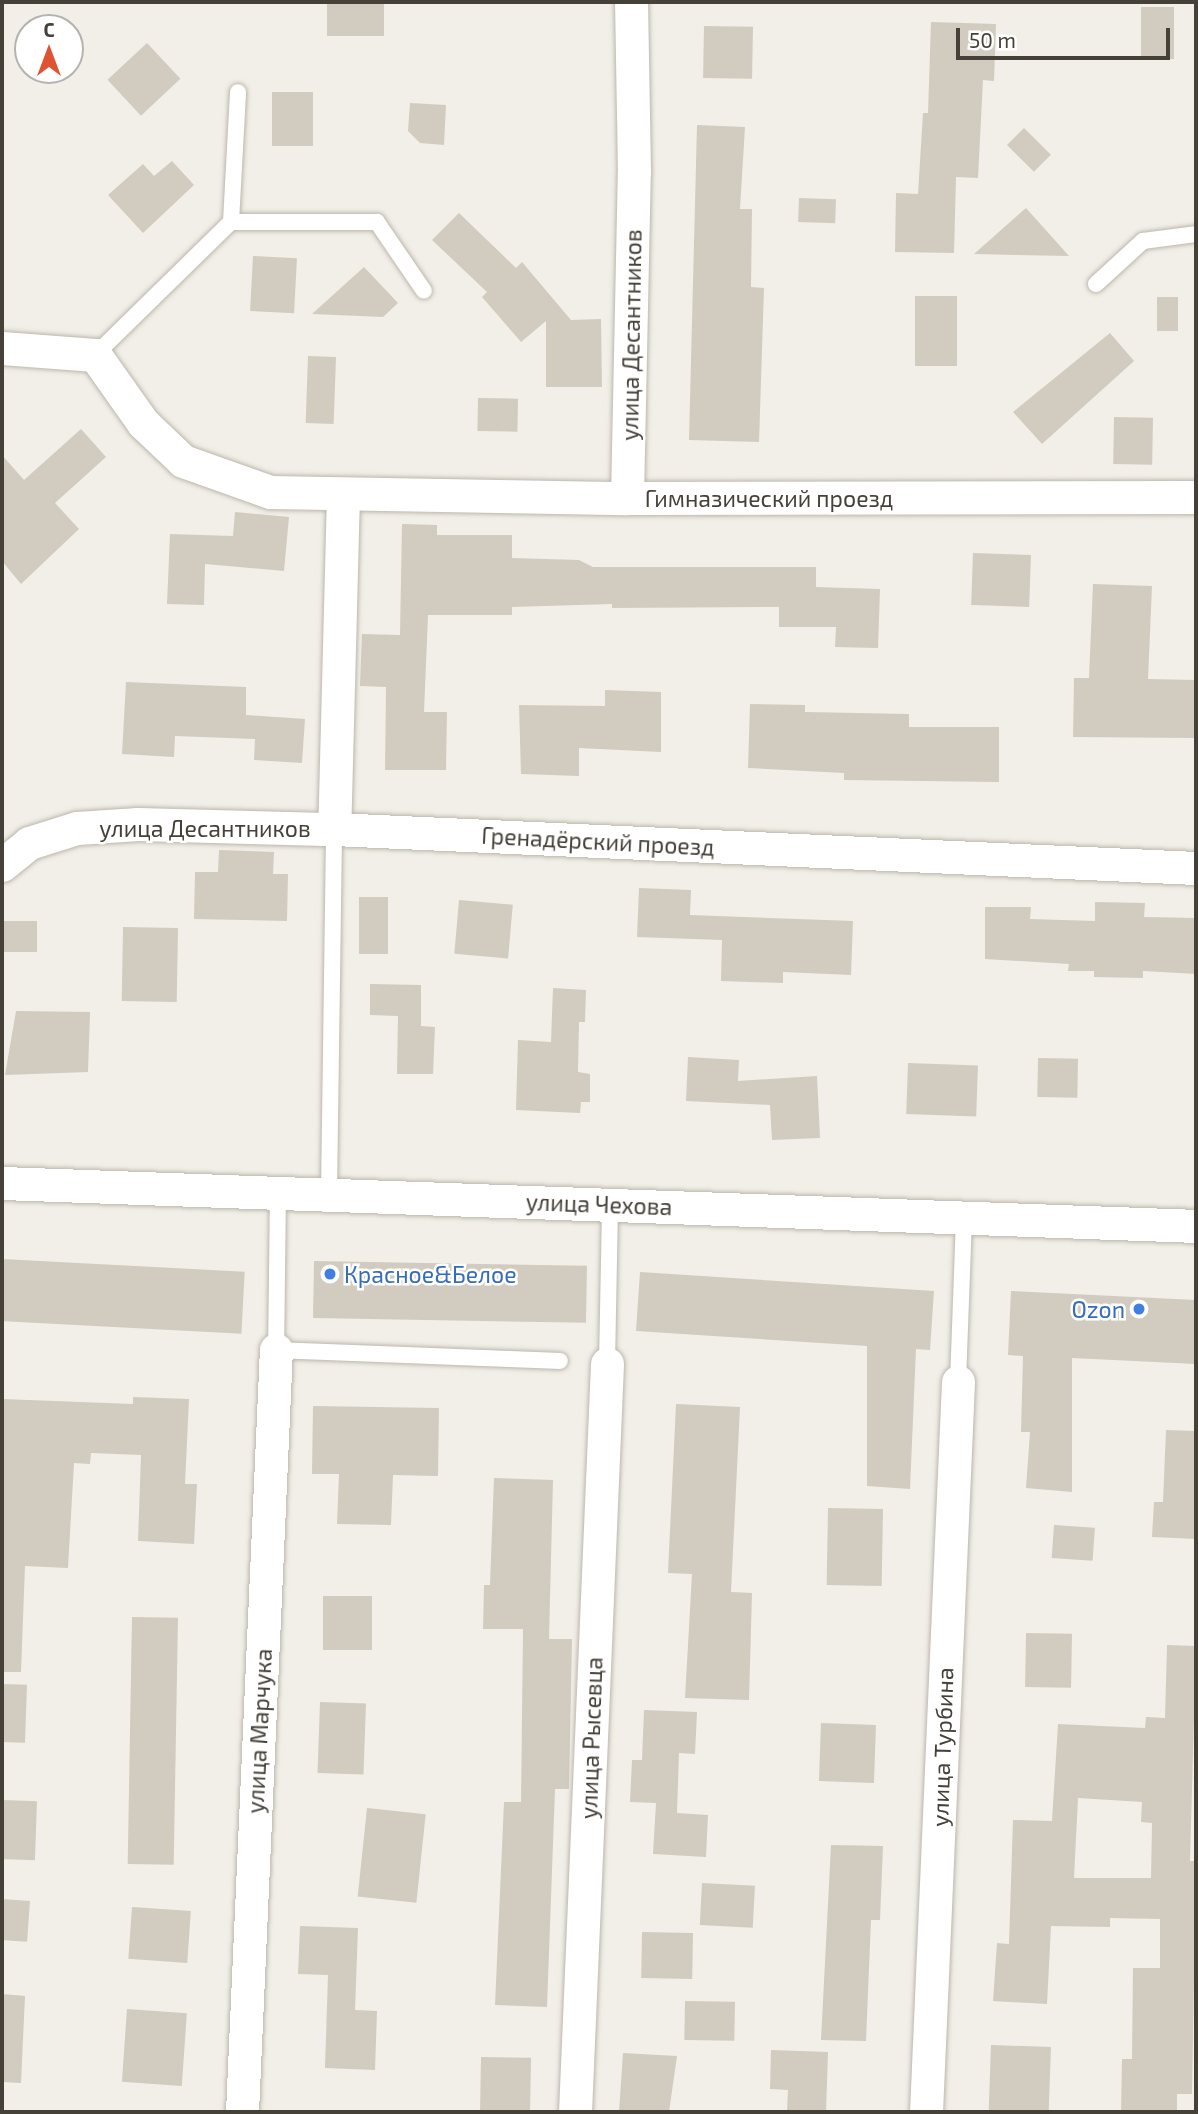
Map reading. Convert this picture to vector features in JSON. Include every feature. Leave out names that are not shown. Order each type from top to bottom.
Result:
[{"type":"street","name":"улица Десантников","points":[[627,498],[634,172],[631,2]]},
{"type":"street","points":[[2,348],[95,355],[144,423],[183,461],[270,492],[342,495],[334,829]]},
{"type":"street","name":"Гимназический проезд","points":[[342,495],[1196,498]]},
{"type":"street","name":"улица Десантников","points":[[2,865],[29,843],[77,828],[138,824],[334,829]]},
{"type":"street","name":"Гренадёрский проезд","points":[[334,829],[1196,868]]},
{"type":"street","name":"улица Чехова","points":[[2,1183],[1196,1226]]},
{"type":"street","name":"улица Марчука","points":[[242,2112],[276,1350]]},
{"type":"street","name":"улица Рысевца","points":[[575,2112],[607,1364]]},
{"type":"street","name":"улица Турбина","points":[[926,2112],[958,1382]]},
{"type":"lane","points":[[95,355],[231,222],[238,92]]},
{"type":"lane","points":[[231,222],[377,222],[424,291]]},
{"type":"lane","points":[[1096,284],[1143,241],[1196,234]]},
{"type":"lane","points":[[329,1193],[334,829]]},
{"type":"lane","points":[[278,1192],[276,1350],[560,1361]]},
{"type":"lane","points":[[607,1364],[610,1204]]},
{"type":"lane","points":[[958,1382],[964,1218]]},
{"type":"building","points":[[327,2],[384,2],[384,36],[327,36]]},
{"type":"building","points":[[1141,7],[1174,7],[1174,59],[1141,59]]},
{"type":"building","points":[[931,22],[996,24],[994,81],[983,80],[978,178],[956,177],[954,253],[895,252],[896,193],[918,194],[923,113],[928,113]]},
{"type":"building","points":[[704,26],[753,27],[752,79],[703,78]]},
{"type":"building","points":[[147,43],[180,79],[141,116],[108,80]]},
{"type":"building","points":[[272,92],[313,92],[313,146],[272,146]]},
{"type":"building","points":[[410,103],[446,105],[444,145],[420,143],[408,131]]},
{"type":"building","points":[[697,125],[745,127],[740,209],[752,209],[751,287],[764,288],[759,442],[689,440]]},
{"type":"building","points":[[1024,128],[1051,155],[1034,172],[1007,145]]},
{"type":"building","points":[[172,161],[194,185],[143,233],[108,195],[143,164],[154,176]]},
{"type":"building","points":[[799,198],[836,199],[835,223],[798,222]]},
{"type":"building","points":[[1026,208],[1069,256],[974,254]]},
{"type":"building","points":[[459,213],[516,268],[522,262],[571,320],[601,319],[602,387],[546,387],[546,321],[521,342],[482,297],[487,292],[432,240]]},
{"type":"building","points":[[253,256],[297,258],[294,313],[250,311]]},
{"type":"building","points":[[364,267],[398,303],[383,317],[312,314]]},
{"type":"building","points":[[915,296],[957,296],[957,366],[915,366]]},
{"type":"building","points":[[1157,297],[1178,297],[1178,331],[1157,331]]},
{"type":"building","points":[[1110,333],[1134,361],[1042,444],[1013,412]]},
{"type":"building","points":[[308,356],[336,357],[334,424],[306,423]]},
{"type":"building","points":[[478,398],[518,399],[517,432],[477,431]]},
{"type":"building","points":[[1114,417],[1153,418],[1152,465],[1113,464]]},
{"type":"building","points":[[81,429],[106,457],[55,503],[79,529],[21,584],[2,561],[2,455],[24,480]]},
{"type":"building","points":[[235,512],[289,517],[284,571],[205,564],[204,605],[167,604],[170,534],[233,536]]},
{"type":"building","points":[[402,524],[437,525],[437,535],[512,535],[512,558],[579,560],[593,567],[816,567],[816,587],[880,589],[878,648],[835,647],[836,627],[779,627],[779,607],[612,608],[612,604],[512,607],[512,615],[428,615],[424,712],[447,712],[446,770],[385,770],[386,687],[360,686],[362,634],[400,635]]},
{"type":"building","points":[[973,553],[1031,555],[1029,607],[971,605]]},
{"type":"building","points":[[1093,584],[1152,586],[1148,679],[1196,680],[1196,738],[1073,737],[1074,678],[1089,678]]},
{"type":"building","points":[[126,682],[246,687],[246,715],[305,719],[302,763],[254,760],[255,739],[175,736],[174,757],[122,754]]},
{"type":"building","points":[[605,690],[661,692],[661,752],[579,748],[579,776],[521,774],[519,705],[605,706]]},
{"type":"building","points":[[750,704],[805,705],[805,712],[909,714],[909,727],[999,727],[999,782],[844,780],[844,773],[748,768]]},
{"type":"building","points":[[219,850],[274,852],[273,874],[288,874],[287,921],[194,919],[195,872],[218,872]]},
{"type":"building","points":[[639,888],[691,890],[690,915],[853,921],[851,975],[783,972],[783,983],[721,981],[722,940],[637,937]]},
{"type":"building","points":[[359,897],[388,897],[388,954],[359,954]]},
{"type":"building","points":[[459,900],[513,905],[508,959],[454,954]]},
{"type":"building","points":[[1095,902],[1145,903],[1144,917],[1196,918],[1196,974],[1143,971],[1143,978],[1094,977],[1094,971],[1068,971],[1069,964],[985,959],[985,907],[1031,907],[1030,919],[1095,921]]},
{"type":"building","points":[[2,921],[37,921],[37,952],[2,952]]},
{"type":"building","points":[[123,927],[178,928],[177,1002],[122,1001]]},
{"type":"building","points":[[370,984],[421,985],[421,1026],[435,1027],[433,1074],[397,1074],[398,1016],[370,1015]]},
{"type":"building","points":[[553,988],[586,990],[585,1022],[579,1022],[578,1072],[590,1074],[590,1102],[581,1102],[580,1113],[516,1110],[518,1040],[551,1042]]},
{"type":"building","points":[[16,1011],[90,1012],[88,1072],[5,1075]]},
{"type":"building","points":[[688,1057],[739,1060],[738,1081],[817,1076],[820,1138],[772,1140],[770,1105],[686,1101]]},
{"type":"building","points":[[1038,1058],[1078,1059],[1077,1098],[1037,1097]]},
{"type":"building","points":[[908,1063],[978,1065],[976,1116],[906,1114]]},
{"type":"building","points":[[2,1259],[245,1272],[241,1334],[2,1321]]},
{"type":"building","points":[[314,1261],[587,1266],[586,1323],[313,1318]]},
{"type":"building","points":[[640,1272],[934,1291],[930,1350],[916,1349],[910,1489],[867,1486],[867,1346],[636,1331]]},
{"type":"building","points":[[1011,1291],[1196,1300],[1196,1364],[1072,1358],[1072,1492],[1026,1488],[1030,1432],[1021,1432],[1023,1356],[1008,1355]]},
{"type":"building","points":[[133,1397],[189,1399],[185,1484],[197,1484],[194,1544],[138,1541],[141,1455],[91,1453],[90,1464],[74,1463],[68,1568],[25,1566],[21,1672],[2,1672],[2,1399],[133,1404]]},
{"type":"building","points":[[676,1404],[740,1407],[731,1592],[752,1593],[749,1700],[685,1698],[692,1574],[668,1573]]},
{"type":"building","points":[[313,1406],[439,1408],[438,1476],[393,1475],[391,1525],[337,1524],[339,1474],[312,1474]]},
{"type":"building","points":[[1166,1430],[1196,1431],[1196,1539],[1152,1537],[1154,1502],[1163,1502]]},
{"type":"building","points":[[494,1478],[553,1480],[549,1639],[572,1639],[569,1789],[555,1789],[547,2007],[495,2005],[504,1802],[521,1802],[523,1629],[483,1629],[484,1585],[490,1585]]},
{"type":"building","points":[[828,1508],[883,1509],[882,1586],[827,1585]]},
{"type":"building","points":[[1054,1525],[1095,1528],[1093,1561],[1052,1558]]},
{"type":"building","points":[[323,1596],[372,1596],[372,1650],[323,1650]]},
{"type":"building","points":[[132,1617],[178,1618],[174,1865],[128,1864]]},
{"type":"building","points":[[1026,1633],[1072,1634],[1071,1688],[1025,1687]]},
{"type":"building","points":[[1167,1645],[1196,1646],[1190,1861],[1196,1861],[1192,2094],[1177,2094],[1177,2112],[1121,2112],[1122,2059],[1132,2059],[1133,1968],[1160,1968],[1160,1919],[1110,1918],[1110,1927],[1051,1926],[1047,2004],[993,2001],[997,1943],[1009,1944],[1013,1820],[1052,1821],[1058,1724],[1145,1728],[1146,1717],[1165,1718]],"holes":[[[1078,1798],[1142,1802],[1141,1822],[1152,1823],[1151,1878],[1074,1878]]]},
{"type":"building","points":[[2,1684],[27,1685],[25,1743],[2,1742]]},
{"type":"building","points":[[320,1702],[366,1704],[363,1775],[318,1773]]},
{"type":"building","points":[[644,1710],[697,1712],[695,1754],[679,1753],[677,1813],[708,1815],[706,1857],[653,1854],[656,1803],[630,1802],[632,1760],[642,1760]]},
{"type":"building","points":[[821,1723],[876,1725],[874,1783],[819,1781]]},
{"type":"building","points":[[2,1800],[37,1801],[35,1860],[2,1859]]},
{"type":"building","points":[[367,1808],[426,1814],[416,1903],[358,1897]]},
{"type":"building","points":[[831,1845],[883,1846],[880,1920],[871,1920],[866,2041],[821,2040]]},
{"type":"building","points":[[702,1883],[755,1886],[753,1928],[700,1925]]},
{"type":"building","points":[[2,1899],[30,1901],[27,1942],[2,1940]]},
{"type":"building","points":[[132,1907],[191,1911],[187,1963],[128,1959]]},
{"type":"building","points":[[300,1926],[358,1928],[355,2010],[377,2011],[375,2070],[325,2068],[328,1975],[298,1974]]},
{"type":"building","points":[[642,1932],[693,1933],[692,1979],[641,1978]]},
{"type":"building","points":[[2,1994],[25,1996],[21,2083],[2,2082]]},
{"type":"building","points":[[685,2001],[735,2002],[734,2041],[684,2040]]},
{"type":"building","points":[[127,2009],[187,2013],[182,2086],[122,2082]]},
{"type":"building","points":[[991,2045],[1051,2047],[1049,2112],[989,2112]]},
{"type":"building","points":[[771,2050],[828,2052],[826,2112],[787,2112],[788,2090],[770,2089]]},
{"type":"building","points":[[623,2053],[677,2056],[669,2112],[619,2112]]},
{"type":"building","points":[[481,2057],[531,2058],[530,2112],[480,2112]]},
{"type":"place","name":"Красное&Белое","points":[[330,1274]]},
{"type":"place","name":"Ozon","points":[[1139,1309]]}]
